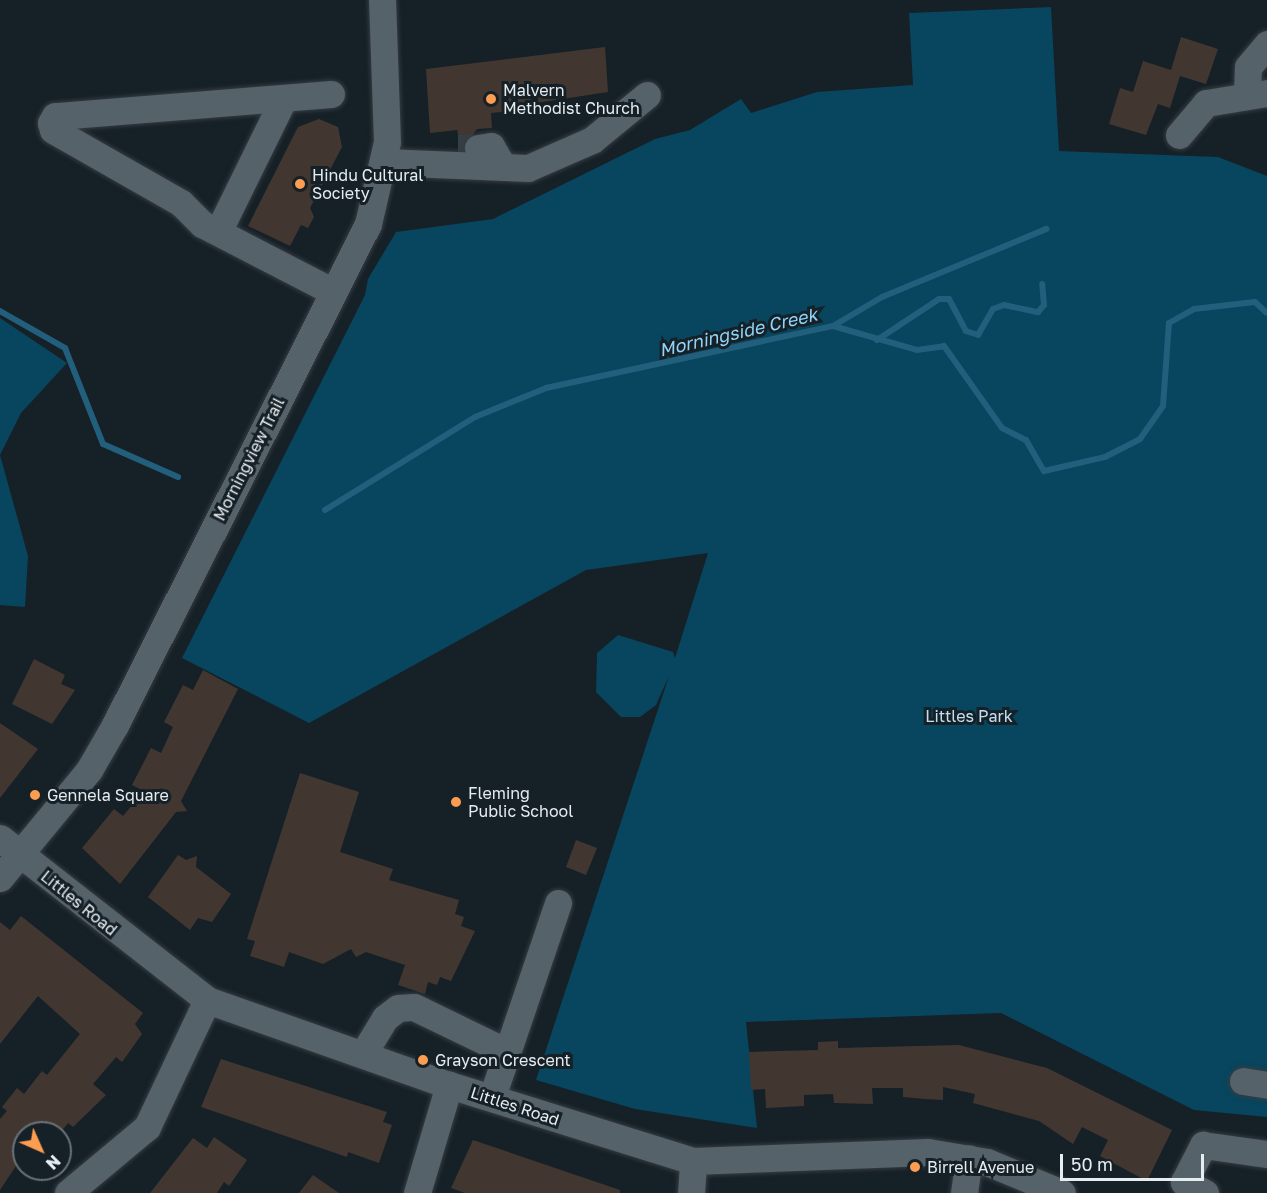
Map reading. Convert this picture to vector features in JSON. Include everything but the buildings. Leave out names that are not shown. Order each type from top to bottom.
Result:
[{"type":"street","name":"Morningview Trail","points":[[0,878],[10,846],[89,770],[115,725],[373,212],[385,162],[382,0]]},
{"type":"street","points":[[1179,135],[1206,103],[1257,93],[1248,67],[1267,44]]},
{"type":"street","points":[[331,94],[55,116],[51,123],[53,130],[181,203],[218,232],[334,292]]},
{"type":"street","points":[[461,154],[503,167],[528,168],[592,140],[647,95]]},
{"type":"street","points":[[218,232],[284,98]]},
{"type":"street","points":[[385,162],[461,154],[491,146],[503,167]]},
{"type":"street","name":"Littles Road","points":[[10,846],[207,1000],[449,1086],[492,1097],[693,1161],[928,1152],[969,1158],[1024,1174],[1062,1193]]},
{"type":"street","points":[[492,1097],[558,903]]},
{"type":"street","points":[[68,1193],[147,1127],[207,1000]]},
{"type":"street","points":[[363,1054],[385,1018],[398,1008],[414,1007],[507,1052]]},
{"type":"street","points":[[417,1193],[449,1086]]},
{"type":"street","points":[[1205,1193],[1184,1182],[1203,1145],[1267,1154]]},
{"type":"street","points":[[964,1193],[969,1158]]},
{"type":"street","points":[[691,1193],[693,1161]]},
{"type":"green space","name":"Littles Park","points":[[1051,7],[1059,151],[1218,157],[1267,176],[1267,1117],[1194,1110],[1001,1013],[746,1022],[757,1128],[635,1109],[536,1080],[669,676],[656,705],[640,717],[621,717],[596,692],[597,653],[618,635],[673,652],[675,658],[708,553],[586,570],[309,723],[182,658],[365,295],[368,279],[396,232],[493,219],[655,139],[690,130],[741,99],[751,113],[817,92],[913,85],[909,13]]},
{"type":"green space","points":[[0,318],[67,363],[21,413],[0,455]]},
{"type":"green space","points":[[0,455],[28,556],[25,607],[0,605]]},
{"type":"waterway","points":[[833,326],[882,297],[1046,229]]},
{"type":"waterway","points":[[877,340],[939,299],[949,299],[966,331],[978,335],[993,309],[1004,305],[1038,312],[1044,305],[1042,284]]},
{"type":"waterway","name":"Morningside Creek","points":[[325,510],[475,417],[546,388],[833,326],[917,350],[944,346],[1002,428],[1026,440],[1044,471],[1105,457],[1140,439],[1163,406],[1169,323],[1194,309],[1255,302],[1267,313]]},
{"type":"waterway","name":"Morningside Creek","points":[[0,311],[65,348],[103,444],[178,477]]},
{"type":"tunnel","points":[[458,148],[478,148]]},
{"type":"place","name":"Malvern Methodist Church","points":[[491,99]]},
{"type":"place","name":"Hindu Cultural Society","points":[[300,184]]},
{"type":"place","name":"Gennela Square","points":[[35,795]]},
{"type":"place","name":"Fleming Public School","points":[[456,802]]},
{"type":"place","name":"Grayson Crescent","points":[[423,1060]]},
{"type":"place","name":"Birrell Avenue","points":[[915,1167]]}]
